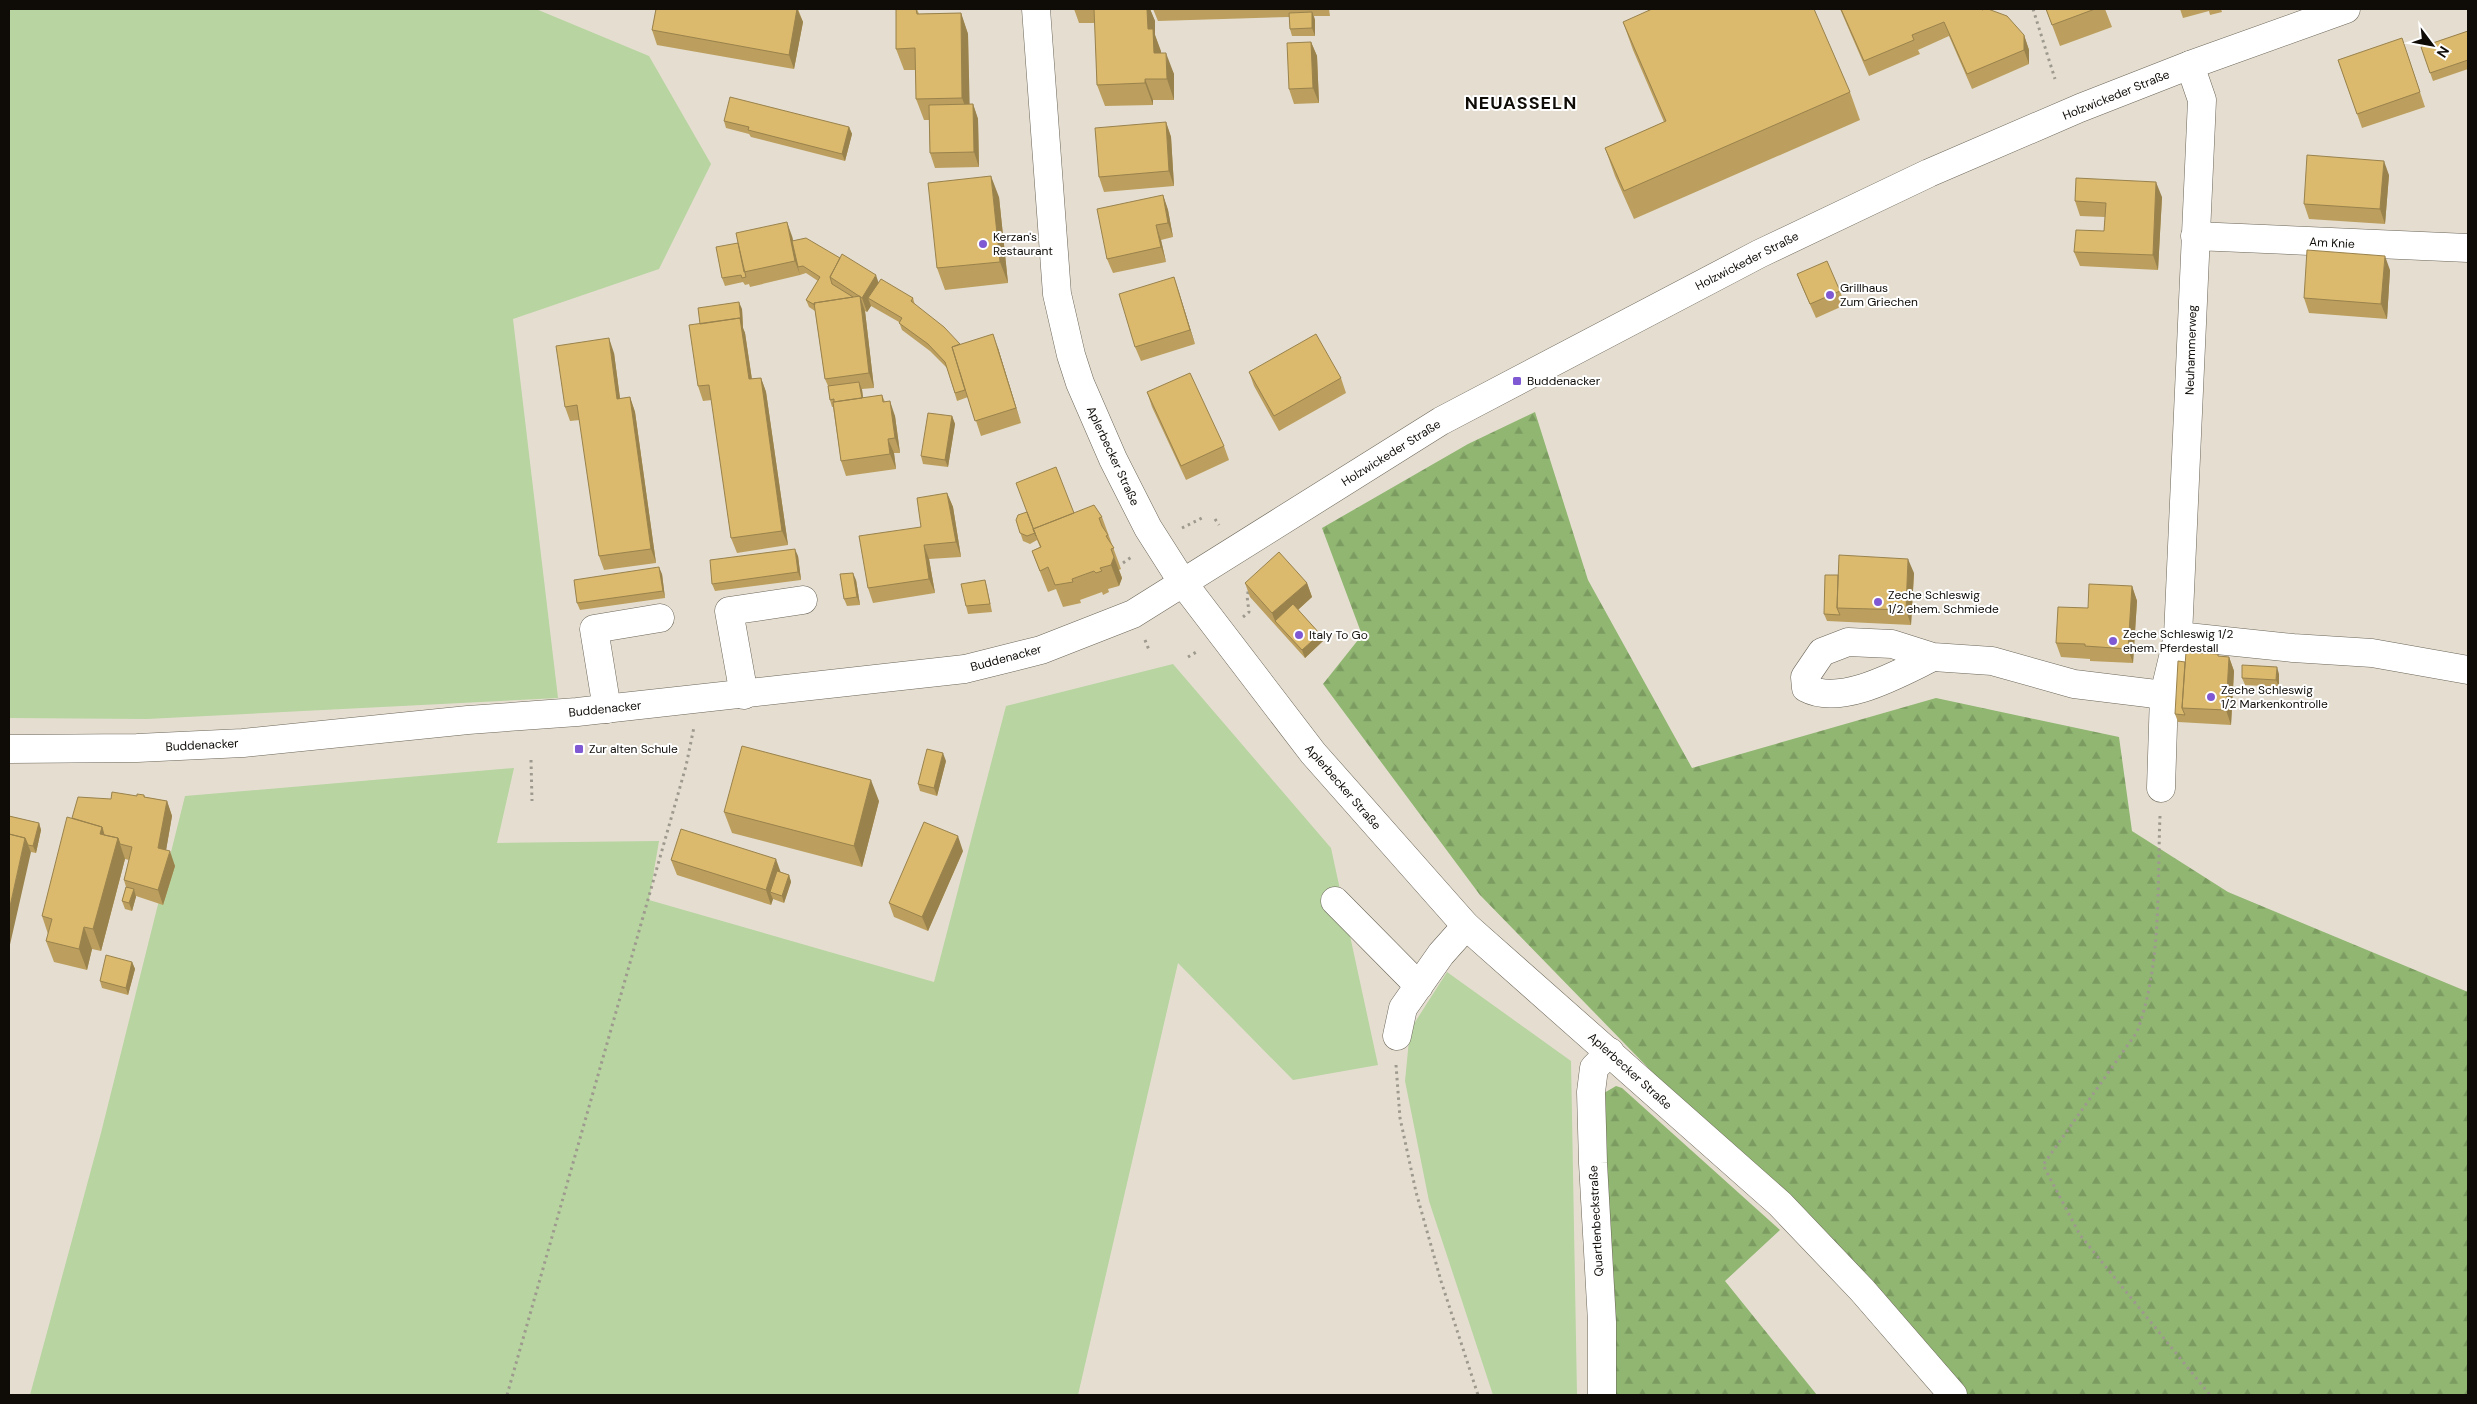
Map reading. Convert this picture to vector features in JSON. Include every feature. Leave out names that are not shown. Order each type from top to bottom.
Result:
[{"type":"main road","name":"Aplerbecker Straße","points":[[1036,9],[1057,294],[1072,355],[1080,383],[1113,460],[1148,528],[1183,583],[1313,753],[1466,926],[1780,1204],[1862,1290],[1953,1395]]},
{"type":"main road","name":"Holzwickeder Straße","points":[[1183,583],[1441,421],[1759,254],[1929,173],[2080,108],[2190,65],[2346,9]]},
{"type":"main road","name":"Neuhammerweg","points":[[2161,788],[2164,695],[2178,636],[2202,100],[2190,65]]},
{"type":"main road","name":"Am Knie","points":[[2195,236],[2468,248]]},
{"type":"main road","name":"Buddenacker","points":[[9,749],[137,748],[243,743],[744,695],[965,669],[1042,650],[1133,614],[1183,583]]},
{"type":"main road","points":[[744,695],[729,611],[803,600]]},
{"type":"main road","points":[[607,709],[594,629],[660,618]]},
{"type":"main road","points":[[2178,636],[2293,648],[2372,653],[2468,670]]},
{"type":"main road","points":[[1932,657],[1992,661],[2074,684],[2164,695]]},
{"type":"main road","points":[[1335,901],[1418,986]]},
{"type":"main road","points":[[1397,1036],[1404,1008],[1441,954],[1466,926]]},
{"type":"main road","name":"Quartlenbeckstraße","points":[[1602,1395],[1602,1322],[1593,1163],[1592,1092],[1594,1068],[1610,1052]]},
{"type":"path","points":[[2033,9],[2055,79]]},
{"type":"path","points":[[507,1395],[692,739]]},
{"type":"path","points":[[531,760],[532,801]]},
{"type":"path","points":[[2161,788],[2153,975],[2146,1009],[2137,1032],[2043,1165],[2080,1235],[2210,1395]]},
{"type":"path","points":[[1397,1036],[1396,1056],[1400,1118],[1416,1192],[1441,1281],[1478,1395]]},
{"type":"green space","points":[[9,9],[536,9],[649,56],[711,164],[659,269],[513,319],[558,698],[147,719],[9,718]]},
{"type":"green space","points":[[1535,412],[1588,580],[1692,768],[1936,698],[2119,737],[2132,831],[2228,892],[2468,992],[2468,1395],[1959,1395],[1697,1118],[1480,895],[1323,684],[1362,635],[1322,528],[1468,444]]},
{"type":"green space","points":[[1173,664],[1331,848],[1378,1065],[1293,1080],[1178,963],[1078,1395],[30,1395],[101,1133],[185,796],[514,768],[497,843],[659,841],[649,900],[934,982],[1006,706]]},
{"type":"green space","points":[[1447,972],[1571,1061],[1577,1395],[1493,1395],[1429,1201],[1405,1081],[1410,1030]]},
{"type":"green space","points":[[1616,1086],[1622,1088],[1780,1230],[1725,1281],[1817,1395],[1615,1395],[1604,1093]]},
{"type":"building","points":[[656,9],[797,9],[789,55],[652,30]]},
{"type":"building","points":[[896,9],[916,9],[917,14],[961,13],[962,98],[916,99],[915,48],[896,49]]},
{"type":"building","points":[[1094,9],[1147,9],[1148,29],[1153,29],[1154,53],[1166,53],[1167,79],[1145,79],[1145,83],[1097,85]]},
{"type":"building","points":[[1652,9],[1814,9],[1850,92],[1624,191],[1605,148],[1666,121],[1623,22]]},
{"type":"building","points":[[1841,9],[1988,9],[2007,16],[2024,35],[2024,50],[1967,74],[1944,22],[1912,35],[1914,40],[1864,61]]},
{"type":"building","points":[[2046,9],[2095,9],[2052,25]]},
{"type":"building","points":[[1312,12],[1312,28],[1290,29],[1289,13]]},
{"type":"building","points":[[2468,31],[2468,60],[2430,73],[2421,47]]},
{"type":"building","points":[[2402,38],[2420,92],[2357,114],[2338,60]]},
{"type":"building","points":[[1311,42],[1313,88],[1289,89],[1287,43]]},
{"type":"building","points":[[730,97],[849,127],[842,154],[748,130],[749,127],[724,121]]},
{"type":"building","points":[[973,104],[974,152],[930,153],[929,105]]},
{"type":"building","points":[[1166,122],[1169,171],[1099,177],[1095,128]]},
{"type":"building","points":[[2307,155],[2384,161],[2380,209],[2304,204]]},
{"type":"building","points":[[991,176],[1000,262],[937,268],[928,183]]},
{"type":"building","points":[[2076,178],[2156,182],[2153,255],[2074,252],[2076,230],[2104,231],[2106,203],[2075,201]]},
{"type":"building","points":[[1163,195],[1168,223],[1156,225],[1161,247],[1107,259],[1097,209]]},
{"type":"building","points":[[787,222],[795,261],[744,272],[736,233]]},
{"type":"building","points":[[806,238],[840,258],[830,277],[832,284],[853,297],[814,303],[815,305],[806,300],[820,277],[803,266],[798,267],[792,241]]},
{"type":"building","points":[[738,243],[746,277],[742,278],[741,275],[722,278],[716,247]]},
{"type":"building","points":[[2307,250],[2385,256],[2381,304],[2304,298]]},
{"type":"building","points":[[842,254],[876,275],[862,298],[830,277]]},
{"type":"building","points":[[1827,261],[1840,291],[1810,304],[1797,274]]},
{"type":"building","points":[[1174,277],[1190,330],[1135,347],[1119,294]]},
{"type":"building","points":[[881,279],[913,298],[911,301],[944,327],[960,344],[952,347],[965,390],[955,393],[945,362],[928,344],[899,323],[902,318],[868,298]]},
{"type":"building","points":[[860,296],[869,373],[825,379],[814,303]]},
{"type":"building","points":[[739,302],[741,321],[740,318],[700,324],[698,308]]},
{"type":"building","points":[[740,318],[749,379],[761,378],[782,531],[731,538],[709,385],[698,386],[689,325]]},
{"type":"building","points":[[993,334],[1016,408],[975,421],[952,347]]},
{"type":"building","points":[[1316,334],[1341,378],[1274,416],[1249,372]]},
{"type":"building","points":[[609,338],[617,399],[630,397],[651,549],[599,556],[577,405],[565,407],[556,346]]},
{"type":"building","points":[[1190,373],[1224,446],[1181,466],[1147,392]]},
{"type":"building","points":[[859,382],[862,398],[834,402],[834,399],[830,400],[828,386]]},
{"type":"building","points":[[882,395],[883,402],[890,401],[895,438],[888,439],[890,454],[841,461],[833,402]]},
{"type":"building","points":[[928,413],[952,416],[945,460],[921,456]]},
{"type":"building","points":[[1056,467],[1074,513],[1033,529],[1016,483]]},
{"type":"building","points":[[947,493],[956,542],[924,545],[929,579],[868,588],[859,536],[921,527],[917,498]]},
{"type":"building","points":[[1094,505],[1102,517],[1099,518],[1108,535],[1106,536],[1114,548],[1111,549],[1114,557],[1111,565],[1100,568],[1102,571],[1096,573],[1094,571],[1072,579],[1073,582],[1055,585],[1048,567],[1040,571],[1032,551],[1041,547],[1033,529]]},
{"type":"building","points":[[1027,512],[1035,533],[1027,536],[1020,533],[1016,520],[1018,515]]},
{"type":"building","points":[[795,549],[798,572],[712,584],[710,560]]},
{"type":"building","points":[[1279,552],[1307,583],[1272,613],[1245,583]]},
{"type":"building","name":"Zeche Schleswig 1/2 ehem. Schmiede","points":[[1839,555],[1908,559],[1906,610],[1837,608]]},
{"type":"building","points":[[659,567],[663,591],[577,603],[574,580]]},
{"type":"building","points":[[853,573],[857,597],[844,599],[840,574]]},
{"type":"building","points":[[1825,575],[1838,575],[1837,608],[1840,615],[1824,614]]},
{"type":"building","points":[[985,580],[990,604],[966,606],[961,584]]},
{"type":"building","points":[[2089,584],[2132,586],[2128,649],[2056,643],[2058,607],[2088,608]]},
{"type":"building","points":[[1293,604],[1320,634],[1302,650],[1275,621]]},
{"type":"building","name":"Zeche Schleswig 1/2 Markenkontrolle","points":[[2186,652],[2218,654],[2218,656],[2229,657],[2226,710],[2182,708]]},
{"type":"building","points":[[2178,661],[2185,662],[2182,708],[2185,715],[2175,714]]},
{"type":"building","points":[[2242,665],[2277,667],[2276,680],[2242,678]]},
{"type":"building","points":[[742,746],[871,780],[854,846],[724,812]]},
{"type":"building","points":[[927,749],[943,753],[934,788],[918,784]]},
{"type":"building","points":[[112,792],[137,796],[137,794],[144,795],[144,797],[167,801],[158,848],[170,851],[158,890],[124,880],[132,847],[120,844],[118,838],[104,835],[102,827],[72,818],[78,797],[111,799]]},
{"type":"building","points":[[9,816],[39,823],[33,846],[28,845],[25,838],[9,834]]},
{"type":"building","points":[[67,817],[102,827],[100,834],[118,838],[93,929],[84,927],[79,949],[46,941],[52,919],[42,916]]},
{"type":"building","points":[[924,822],[958,836],[922,917],[889,903]]},
{"type":"building","points":[[681,829],[776,859],[766,890],[671,860]]},
{"type":"building","points":[[9,834],[25,838],[9,911]]},
{"type":"building","points":[[777,871],[789,875],[782,896],[770,892]]},
{"type":"building","points":[[126,887],[134,889],[129,903],[122,901]]},
{"type":"building","points":[[106,955],[132,962],[126,988],[100,981]]},
{"type":"place","name":"Kerzan's Restaurant","points":[[983,244]]},
{"type":"place","name":"Grillhaus Zum Griechen","points":[[1830,295]]},
{"type":"place","name":"Buddenacker","points":[[1517,381]]},
{"type":"place","name":"Zeche Schleswig 1/2 ehem. Schmiede","points":[[1878,602]]},
{"type":"place","name":"Italy To Go","points":[[1299,635]]},
{"type":"place","name":"Zeche Schleswig 1/2 ehem. Pferdestall","points":[[2113,641]]},
{"type":"place","name":"Zeche Schleswig 1/2 Markenkontrolle","points":[[2211,697]]},
{"type":"place","name":"Zur alten Schule","points":[[579,749]]},
{"type":"district","name":"NEUASSELN","points":[[1521,103]]}]
